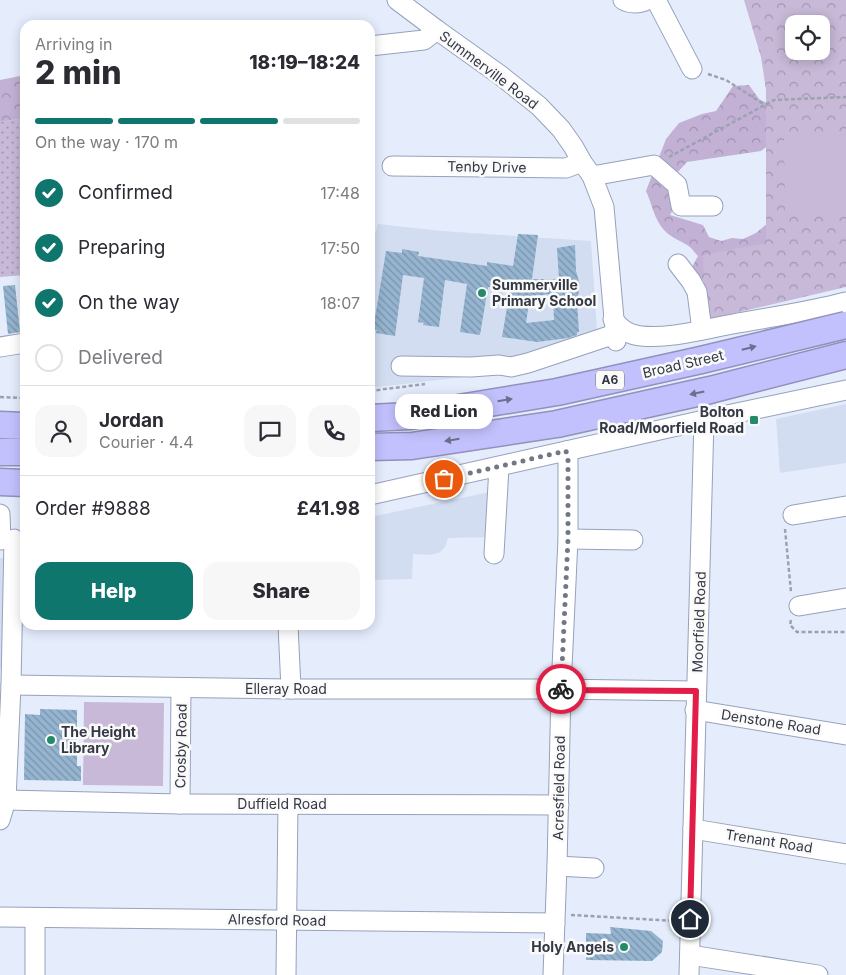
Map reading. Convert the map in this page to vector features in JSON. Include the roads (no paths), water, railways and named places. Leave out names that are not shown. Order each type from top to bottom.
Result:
[{"type":"highway","name":"Broad Street","points":[[375,418],[410,416],[557,392],[846,325]]},
{"type":"highway","name":"A6","points":[[375,450],[557,424],[710,390],[846,355]]},
{"type":"highway","points":[[0,425],[20,426]]},
{"type":"highway","points":[[375,447],[412,446]]},
{"type":"highway","points":[[0,452],[20,452]]},
{"type":"highway","points":[[0,482],[20,483]]},
{"type":"street","name":"Summerville Road","points":[[397,0],[500,75],[539,106],[561,129],[573,146],[587,169],[604,207],[614,332]]},
{"type":"street","points":[[622,0],[640,3],[647,0]]},
{"type":"street","points":[[656,0],[692,69]]},
{"type":"street","points":[[375,45],[424,40],[436,30]]},
{"type":"street","name":"Tenby Drive","points":[[392,166],[587,169],[654,165],[677,185],[681,206],[713,206]]},
{"type":"street","points":[[678,264],[697,292],[702,330]]},
{"type":"street","points":[[401,366],[511,367],[528,364],[623,330],[632,335],[661,336],[816,310],[846,302]]},
{"type":"street","points":[[0,347],[20,344]]},
{"type":"street","points":[[375,494],[846,390]]},
{"type":"street","name":"Moorfield Road","points":[[689,975],[704,420]]},
{"type":"street","name":"Acresfield Road","points":[[553,975],[560,919],[557,866],[561,690],[568,539],[568,460],[566,451]]},
{"type":"street","points":[[494,554],[498,467]]},
{"type":"street","points":[[789,521],[846,506]]},
{"type":"street","points":[[0,514],[10,540],[11,684],[6,800],[0,820]]},
{"type":"street","points":[[568,539],[633,540]]},
{"type":"street","points":[[794,604],[846,598]]},
{"type":"street","points":[[288,630],[291,689]]},
{"type":"street","name":"Elleray Road","points":[[11,684],[182,688],[561,690],[696,700]]},
{"type":"street","name":"Crosby Road","points":[[180,804],[182,688]]},
{"type":"street","name":"Denstone Road","points":[[696,700],[846,735]]},
{"type":"street","name":"Duffield Road","points":[[6,800],[180,804],[559,806]]},
{"type":"street","points":[[286,975],[288,804]]},
{"type":"street","name":"Trenant Road","points":[[693,828],[846,854]]},
{"type":"street","points":[[557,866],[594,868]]},
{"type":"street","name":"Alresford Road","points":[[0,917],[287,920],[560,919]]},
{"type":"street","points":[[35,918],[36,975]]},
{"type":"street","points":[[690,955],[818,975]]},
{"type":"place","name":"Summerville Primary School","points":[[482,293]]},
{"type":"place","name":"Bolton Road/Moorfield Road","points":[[754,420]]},
{"type":"place","name":"Red Lion","points":[[444,479]]},
{"type":"place","name":"The Height Library","points":[[51,740]]},
{"type":"place","name":"Holy Angels","points":[[624,947]]}]
